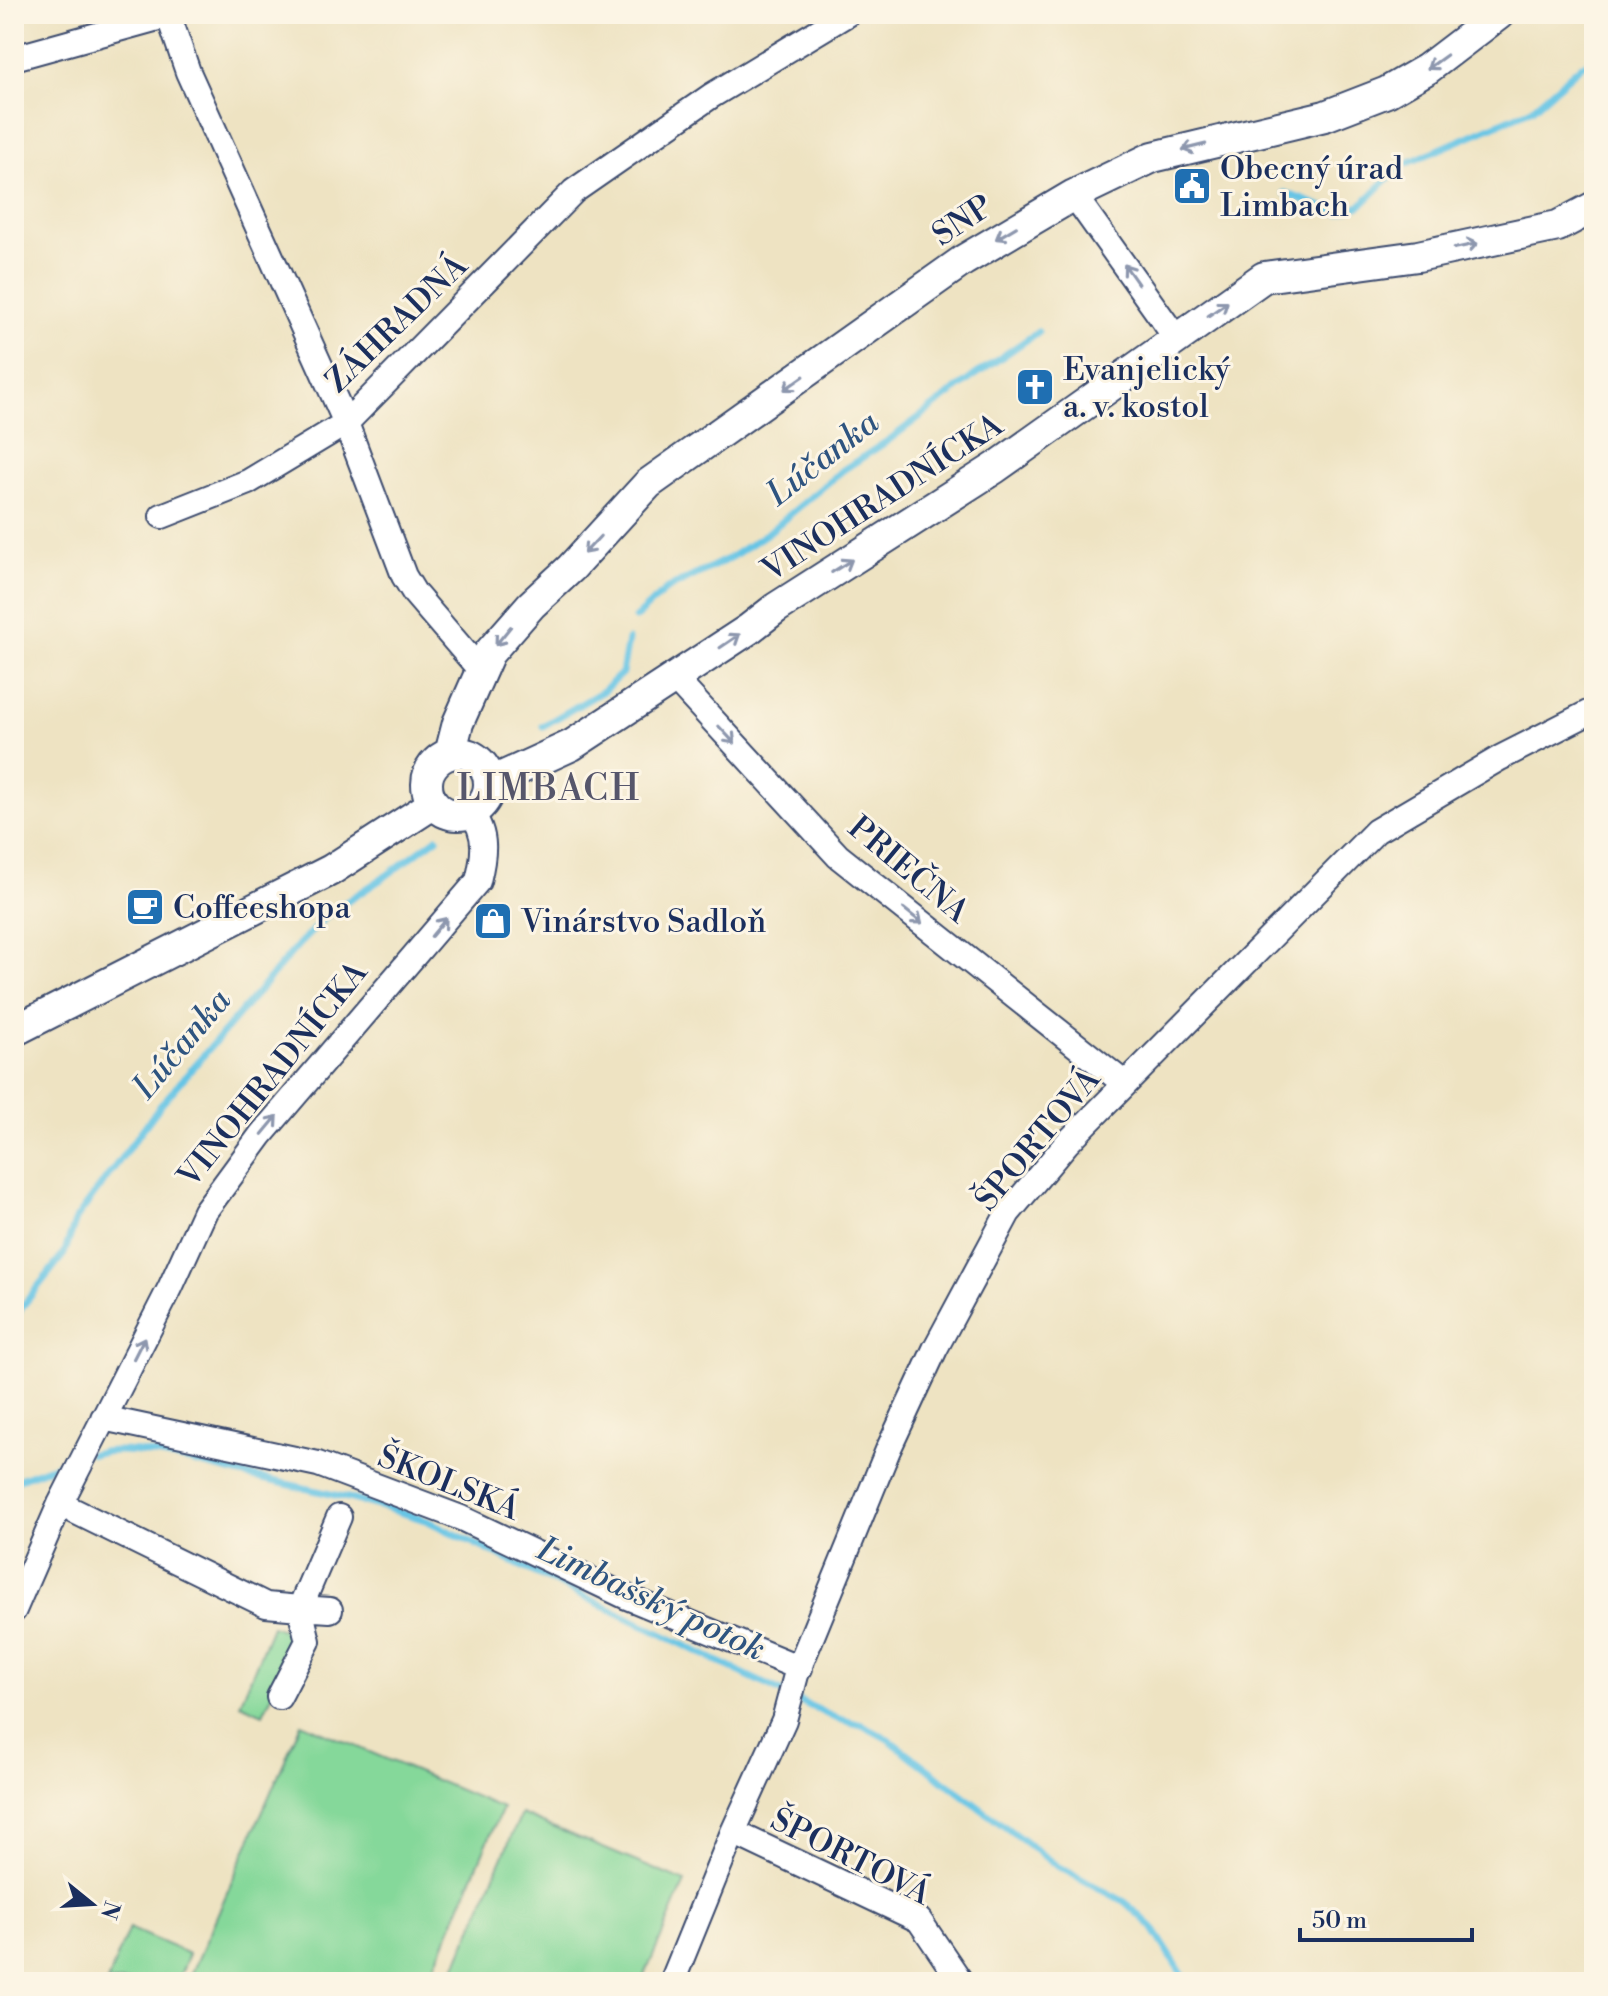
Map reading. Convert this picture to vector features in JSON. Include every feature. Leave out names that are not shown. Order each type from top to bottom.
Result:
[{"type":"street","name":"ZÁHRADNÁ","points":[[168,15],[188,72],[346,423],[574,191],[711,96],[847,14]]},
{"type":"street","name":"SNP","points":[[450,754],[458,723],[489,653],[648,484],[964,260],[1074,195],[1153,157],[1325,116],[1387,92],[1427,69],[1499,14]]},
{"type":"street","points":[[14,58],[168,15]]},
{"type":"street","points":[[1074,195],[1176,338]]},
{"type":"street","name":"VINOHRADNÍCKA","points":[[489,778],[512,773],[572,745],[776,608],[995,468],[1264,277],[1418,256],[1558,226],[1594,207]]},
{"type":"street","points":[[162,516],[248,482],[346,423],[404,576],[415,594],[481,671]]},
{"type":"street","name":"PRIEČNA","points":[[674,678],[838,856],[1125,1084]]},
{"type":"street","name":"ŠPORTOVÁ","points":[[672,1982],[733,1832],[784,1720],[798,1671],[888,1450],[935,1349],[1008,1213],[1067,1143],[1376,831],[1500,758],[1594,710]]},
{"type":"street","points":[[460,753],[479,761],[489,778],[486,799],[471,813],[450,815],[433,804],[428,795],[428,774],[433,765],[450,754],[460,753]]},
{"type":"street","points":[[14,1031],[293,890],[368,847],[433,804]]},
{"type":"street","name":"VINOHRADNÍCKA","points":[[14,1610],[60,1504],[170,1288],[205,1211],[261,1135],[478,881],[484,855],[483,841],[478,821],[471,813]]},
{"type":"street","name":"ŠKOLSKÁ","points":[[98,1428],[318,1464],[461,1518],[627,1597],[798,1671]]},
{"type":"street","points":[[60,1504],[266,1605],[330,1610]]},
{"type":"street","points":[[279,1697],[308,1641],[300,1608],[339,1517]]},
{"type":"street","name":"ŠPORTOVÁ","points":[[733,1832],[919,1920],[961,1982]]},
{"type":"green space","points":[[272,1626],[289,1632],[296,1644],[263,1714],[240,1704]]},
{"type":"green space","points":[[301,1723],[502,1808],[428,1982],[188,1982]]},
{"type":"green space","points":[[521,1814],[685,1882],[642,1982],[449,1982]]},
{"type":"green space","points":[[129,1928],[189,1954],[177,1982],[107,1982]]},
{"type":"waterway","name":"Lúčanka","points":[[1285,193],[1339,213],[1360,206],[1401,166],[1532,109],[1582,65],[1594,61]]},
{"type":"waterway","name":"Lúčanka","points":[[635,618],[667,589],[730,558],[769,532],[843,470],[1038,332]]},
{"type":"waterway","name":"Lúčanka","points":[[543,726],[603,691],[622,673],[628,640]]},
{"type":"waterway","name":"Lúčanka","points":[[14,1324],[21,1308],[64,1254],[76,1219],[160,1106],[299,944],[331,912],[437,838]]},
{"type":"waterway","name":"Limbašský potok","points":[[91,1454],[128,1451],[170,1457],[361,1501],[428,1521],[835,1718],[862,1725],[888,1739],[1057,1866],[1125,1902],[1152,1927],[1187,1982]]},
{"type":"waterway","name":"Limbašský potok","points":[[14,1481],[75,1458]]},
{"type":"place","name":"Obecný úrad Limbach","points":[[1192,186]]},
{"type":"place","name":"Evanjelický a. v. kostol","points":[[1035,387]]},
{"type":"place","name":"Coffeeshopa","points":[[145,907]]},
{"type":"place","name":"Vinárstvo Sadloň","points":[[493,921]]},
{"type":"district","name":"LIMBACH","points":[[549,787]]}]
